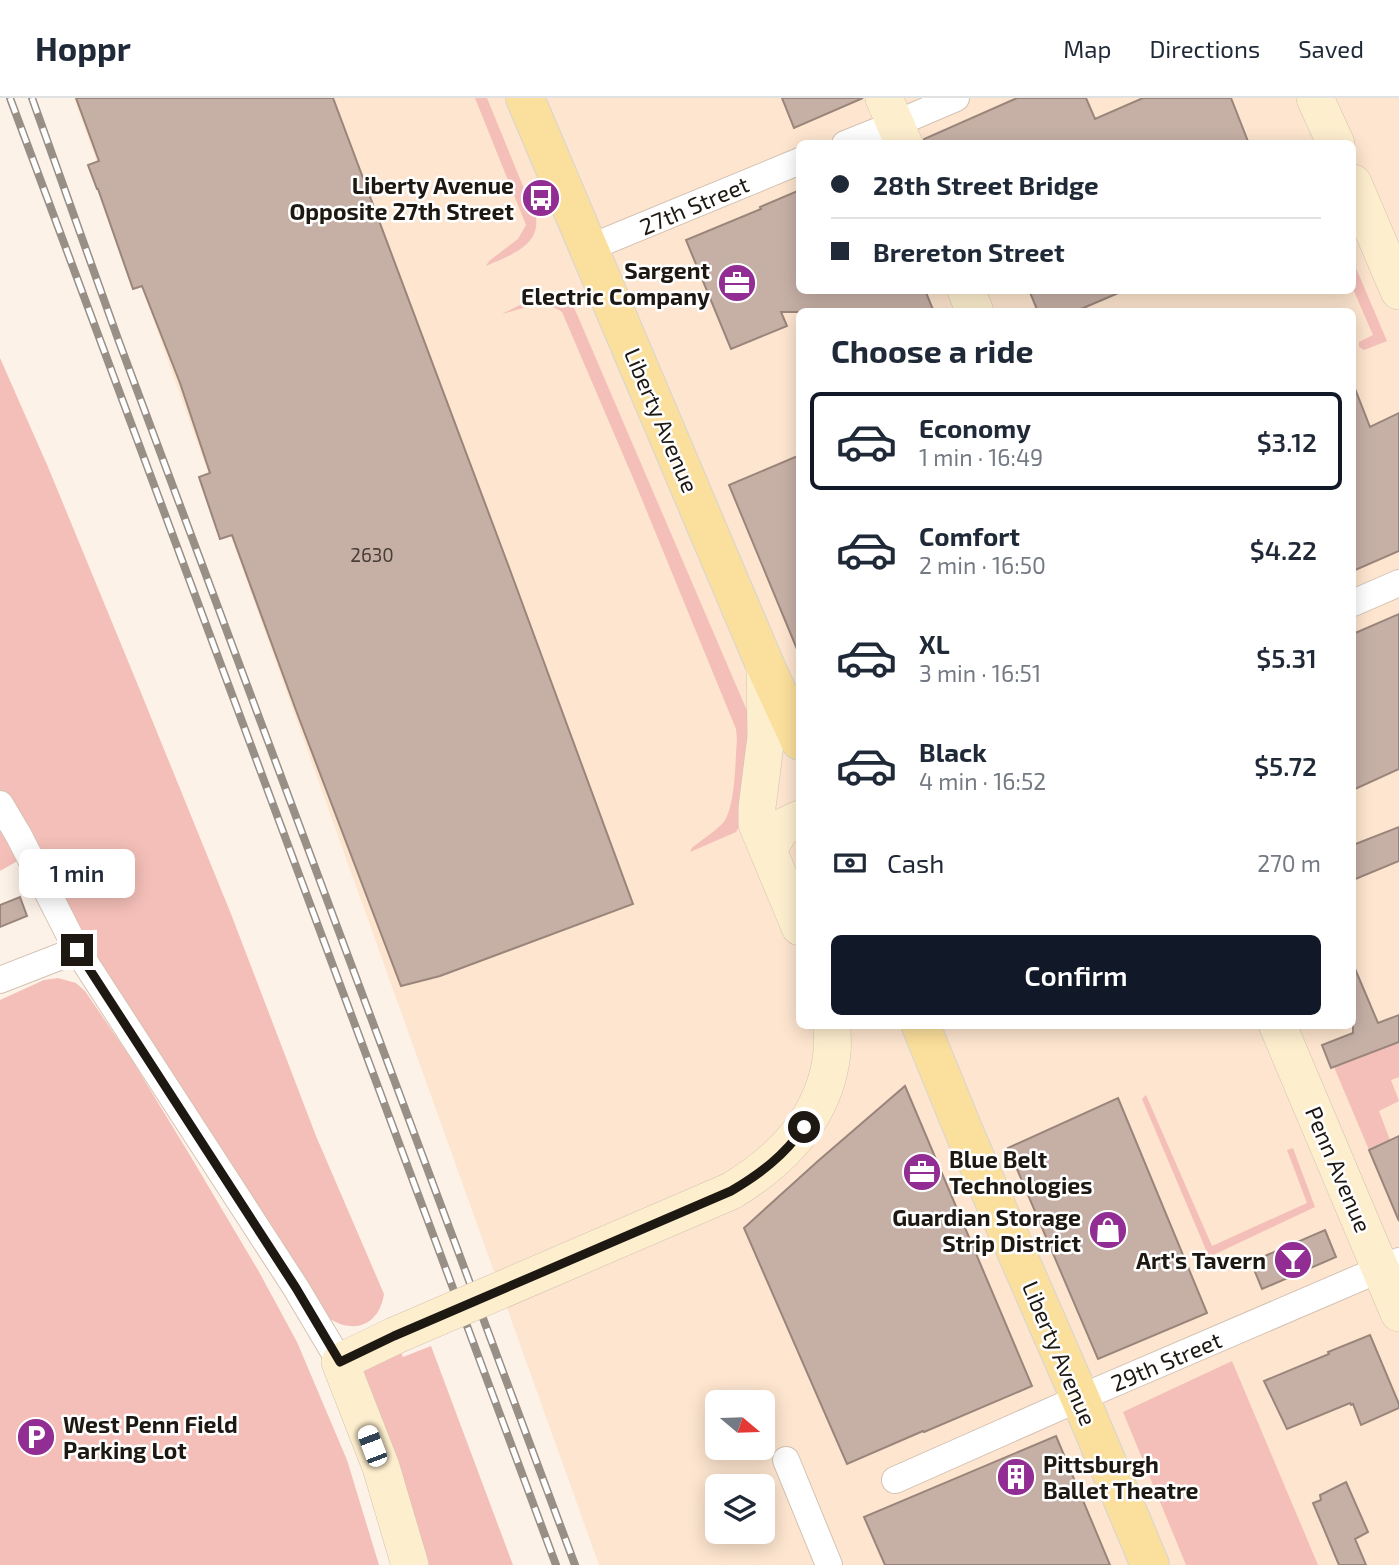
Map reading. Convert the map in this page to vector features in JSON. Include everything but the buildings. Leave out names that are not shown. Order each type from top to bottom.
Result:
[{"type":"main road","name":"Liberty Avenue","points":[[525,98],[796,732]]},
{"type":"main road","name":"Liberty Avenue","points":[[922,1029],[1150,1565]]},
{"type":"street","points":[[854,140],[956,98]]},
{"type":"street","points":[[1315,98],[1334,140]]},
{"type":"street","name":"27th Street","points":[[589,248],[796,163]]},
{"type":"street","points":[[1356,190],[1399,291]]},
{"type":"street","points":[[1356,602],[1399,583]]},
{"type":"street","points":[[765,665],[766,737],[757,807],[758,824],[784,849]]},
{"type":"street","points":[[0,804],[77,950],[296,1288],[340,1362],[380,1467],[410,1565]]},
{"type":"street","points":[[796,821],[781,828],[796,908]]},
{"type":"street","points":[[0,980],[77,950]]},
{"type":"street","points":[[340,1362],[394,1336],[731,1191],[756,1176],[795,1140],[813,1114],[825,1084],[832,1052],[832,1029]]},
{"type":"street","name":"Penn Avenue","points":[[1279,1029],[1389,1265],[1399,1313]]},
{"type":"street","name":"29th Street","points":[[895,1480],[1389,1265]]},
{"type":"street","points":[[786,1460],[830,1565]]},
{"type":"shaded area","points":[[74,98],[1399,98],[1399,1565],[599,1565]]},
{"type":"shaded area","points":[[475,98],[487,98],[536,218],[536,228],[527,244],[512,255],[486,266],[518,239],[526,225]]},
{"type":"shaded area","points":[[1356,268],[1387,341],[1364,350],[1359,347],[1359,342],[1373,335],[1355,294]]},
{"type":"shaded area","points":[[547,294],[565,298],[573,305],[751,720],[741,823],[736,832],[690,852],[727,817],[734,784],[736,729],[562,312],[541,305],[502,314]]},
{"type":"shaded area","points":[[0,358],[135,678],[231,914],[316,1136],[384,1294],[377,1314],[363,1324],[346,1326],[327,1317],[28,855],[0,871]]},
{"type":"shaded area","points":[[58,978],[76,983],[85,991],[132,1060],[258,1270],[297,1342],[347,1460],[379,1565],[0,1565],[0,1000],[44,980]]},
{"type":"shaded area","points":[[1399,1042],[1399,1077],[1391,1080],[1399,1101],[1379,1111],[1390,1140],[1369,1150],[1334,1067]]},
{"type":"shaded area","points":[[1146,1095],[1212,1246],[1307,1203],[1287,1150],[1293,1148],[1315,1207],[1209,1257],[1142,1099]]},
{"type":"shaded area","points":[[394,1336],[403,1357],[431,1346],[513,1565],[410,1565],[340,1362]]},
{"type":"shaded area","points":[[1232,1361],[1318,1565],[1186,1565],[1123,1412]]},
{"type":"railway","points":[[10,98],[556,1565]]},
{"type":"railway","points":[[32,98],[118,339],[575,1565]]},
{"type":"place","name":"Liberty Avenue Opposite 27th Street","points":[[541,198]]},
{"type":"place","name":"Sargent Electric Company","points":[[737,283]]},
{"type":"place","name":"Blue Belt Technologies","points":[[922,1172]]},
{"type":"place","name":"Guardian Storage Strip District","points":[[1108,1230]]},
{"type":"place","name":"Art's Tavern","points":[[1293,1260]]},
{"type":"place","name":"West Penn Field Parking Lot","points":[[36,1437]]},
{"type":"place","name":"Pittsburgh Ballet Theatre","points":[[1016,1477]]},
{"type":"route","points":[[77,950],[296,1288],[340,1362],[394,1336],[731,1191],[777,1159],[804,1127]]}]
